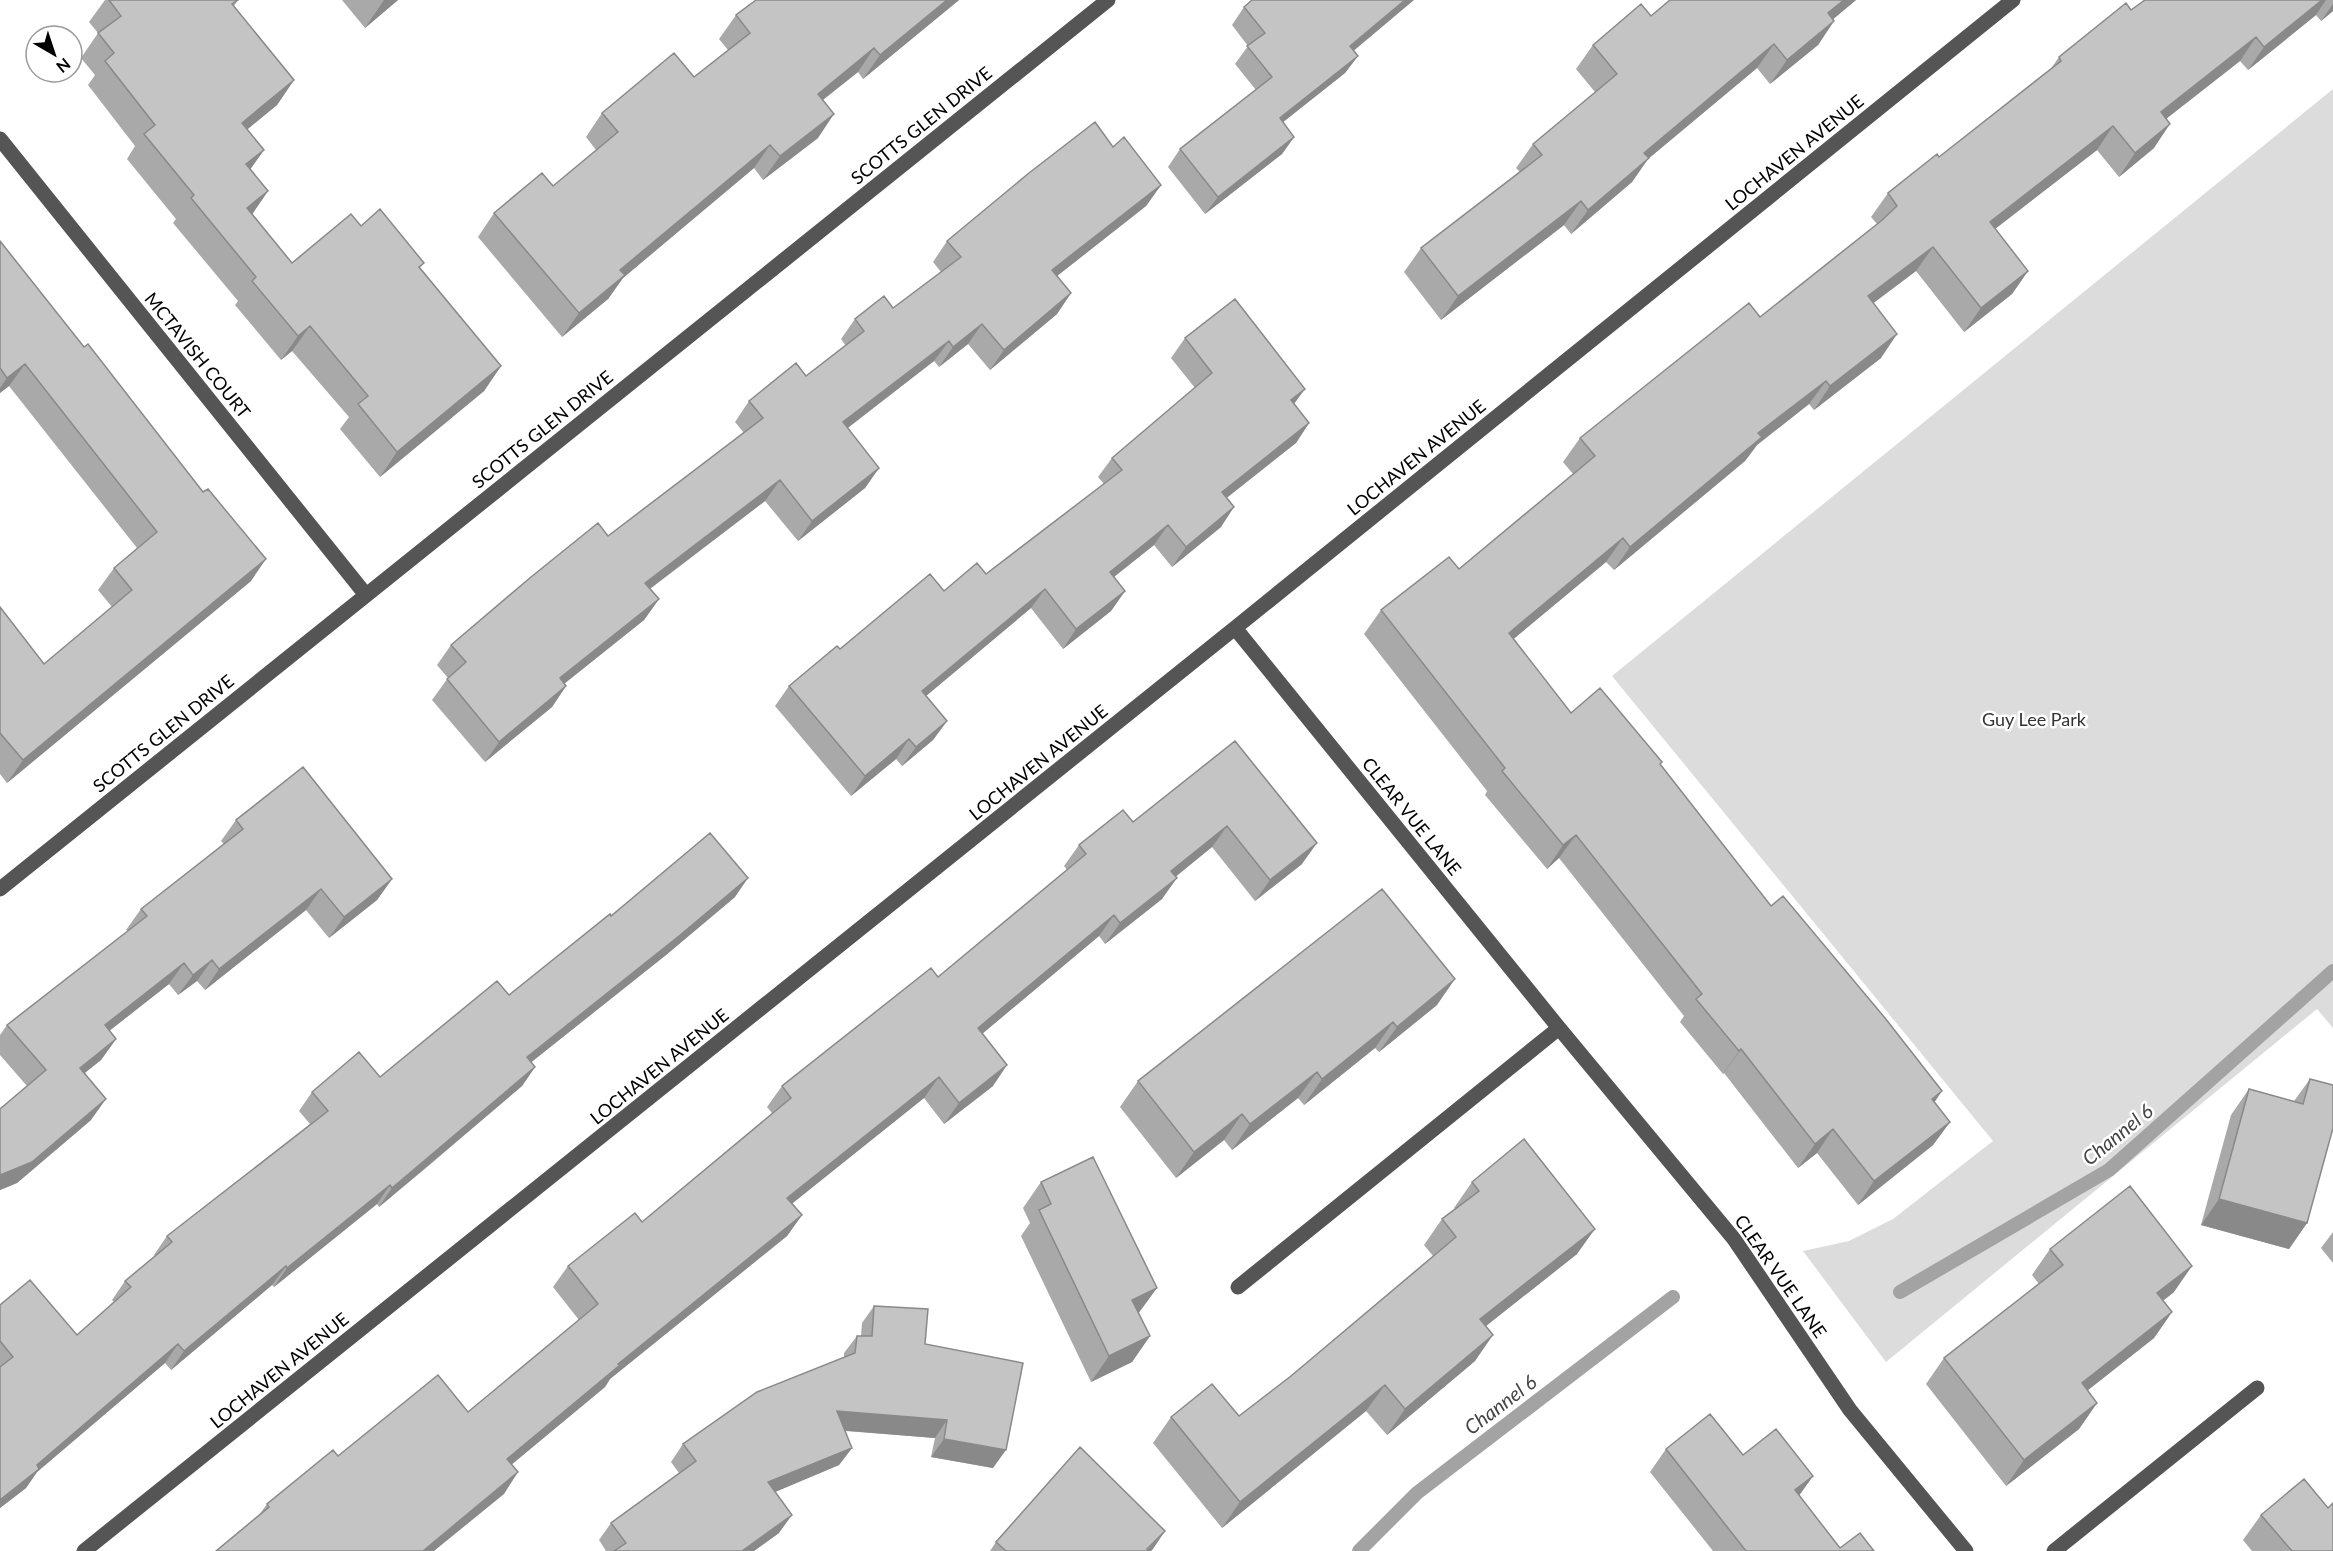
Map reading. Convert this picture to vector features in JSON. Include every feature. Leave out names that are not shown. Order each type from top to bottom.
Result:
[{"type":"street","name":"SCOTTS GLEN DRIVE","points":[[0,889],[1108,0]]},
{"type":"street","name":"LOCHAVEN AVENUE","points":[[84,1551],[1235,628],[2013,0]]},
{"type":"street","name":"MCTAVISH COURT","points":[[0,140],[366,595]]},
{"type":"street","name":"CLEAR VUE LANE","points":[[1235,628],[1559,1028],[1734,1239],[1850,1410],[1966,1551]]},
{"type":"street","points":[[1238,1287],[1559,1028]]},
{"type":"street","points":[[2054,1551],[2257,1388]]},
{"type":"green space","name":"Guy Lee Park","points":[[2333,89],[2333,1028],[2317,1009],[1886,1362],[1803,1251],[1849,1241],[1893,1219],[1993,1141],[1612,676]]},
{"type":"building","points":[[109,0],[238,0],[232,4],[294,80],[242,123],[264,150],[246,164],[268,191],[247,208],[292,263],[351,214],[361,226],[380,209],[424,263],[419,267],[501,366],[397,452],[358,404],[368,396],[310,326],[298,336],[252,281],[256,277],[191,198],[194,195],[144,134],[155,125],[105,61],[114,53],[98,33],[121,16]]},
{"type":"building","points":[[756,0],[947,0],[880,55],[874,48],[818,94],[834,114],[780,156],[770,145],[620,270],[625,275],[579,313],[494,213],[542,173],[553,186],[618,132],[602,113],[674,53],[694,77],[750,33],[736,15]]},
{"type":"building","points":[[1252,0],[1405,0],[1350,46],[1358,56],[1280,118],[1294,137],[1218,197],[1180,149],[1272,77],[1247,46],[1265,33],[1244,7]]},
{"type":"building","points":[[1670,0],[1844,0],[1828,13],[1834,21],[1787,60],[1774,44],[1644,153],[1649,158],[1588,210],[1581,201],[1458,296],[1421,248],[1542,155],[1533,144],[1617,74],[1593,45],[1641,4],[1651,16]]},
{"type":"building","points":[[2145,0],[2322,0],[2264,47],[2256,37],[2161,112],[2170,124],[2135,153],[2113,126],[1990,222],[2028,271],[1981,308],[1933,247],[1868,296],[1897,334],[1830,386],[1826,381],[1758,433],[1762,437],[1630,547],[1623,538],[1509,633],[1571,713],[1600,688],[1662,762],[1660,764],[1771,906],[1783,896],[1885,1018],[1942,1091],[1932,1099],[1950,1122],[1874,1181],[1833,1129],[1815,1144],[1741,1049],[1739,1051],[1696,999],[1702,994],[1576,835],[1563,845],[1502,771],[1505,768],[1381,610],[1449,557],[1459,569],[1595,456],[1580,438],[1749,303],[1760,317],[1897,206],[1888,193],[1937,154],[1939,157],[2061,61],[2059,57],[2126,3],[2131,10]]},
{"type":"building","points":[[1095,122],[1113,147],[1124,137],[1161,185],[1052,270],[1071,293],[1004,350],[982,324],[953,347],[949,341],[843,422],[879,468],[812,521],[780,480],[645,583],[659,599],[560,678],[566,686],[499,742],[447,679],[466,662],[451,645],[598,523],[608,536],[763,418],[749,401],[796,363],[806,376],[864,331],[855,319],[884,296],[893,308],[961,257],[947,241]]},
{"type":"building","points":[[0,241],[84,347],[88,344],[203,492],[208,489],[266,559],[23,760],[0,733],[0,607],[44,664],[132,590],[114,568],[157,532],[25,364],[7,378],[0,368]]},
{"type":"building","points":[[1235,299],[1305,389],[1291,400],[1309,423],[1222,492],[1234,507],[1186,547],[1168,525],[1110,572],[1125,591],[1076,629],[1045,589],[922,691],[947,721],[916,747],[909,739],[865,776],[789,686],[837,646],[840,649],[930,574],[944,591],[977,563],[986,574],[1122,470],[1112,458],[1212,373],[1185,338]]},
{"type":"building","points":[[1235,741],[1317,843],[1270,880],[1227,826],[1171,871],[1177,878],[1120,923],[1114,915],[978,1028],[1007,1065],[959,1103],[939,1077],[787,1198],[802,1215],[618,1364],[620,1365],[507,1459],[518,1472],[423,1551],[216,1551],[269,1507],[267,1504],[333,1450],[338,1456],[438,1375],[468,1412],[598,1304],[568,1266],[635,1213],[642,1222],[791,1098],[782,1086],[931,968],[938,977],[1086,854],[1079,845],[1123,810],[1133,822]]},
{"type":"building","points":[[303,767],[392,879],[344,917],[321,889],[219,969],[212,960],[193,975],[184,963],[105,1025],[116,1039],[80,1068],[106,1099],[32,1162],[0,1175],[0,1109],[46,1070],[7,1025],[147,916],[141,909],[243,829],[236,820]]},
{"type":"building","points":[[710,833],[748,878],[527,1057],[535,1067],[392,1188],[390,1185],[287,1268],[286,1266],[184,1351],[178,1344],[37,1465],[39,1469],[0,1500],[0,1367],[13,1357],[0,1341],[0,1305],[30,1280],[77,1335],[131,1287],[125,1281],[172,1242],[167,1236],[328,1111],[312,1092],[359,1052],[380,1077],[497,981],[509,995],[610,914],[611,916]]},
{"type":"building","points":[[1382,889],[1455,979],[1397,1027],[1393,1022],[1322,1079],[1317,1072],[1250,1124],[1242,1114],[1194,1152],[1138,1081]]},
{"type":"building","points":[[2310,1079],[2333,1085],[2333,1128],[2307,1223],[2219,1199],[2249,1089],[2303,1104]]},
{"type":"building","points":[[1524,1139],[1595,1229],[1480,1319],[1493,1335],[1405,1409],[1385,1385],[1240,1502],[1171,1417],[1212,1384],[1239,1416],[1291,1376],[1456,1237],[1442,1219],[1479,1191],[1472,1182]]},
{"type":"building","points":[[1093,1157],[1157,1288],[1132,1300],[1150,1336],[1109,1356],[1039,1210],[1051,1204],[1041,1182]]},
{"type":"building","points":[[2130,1186],[2192,1266],[2157,1293],[2172,1312],[2082,1383],[2097,1403],[2024,1460],[1944,1358],[2063,1265],[2050,1249]]},
{"type":"building","points":[[874,1306],[928,1309],[925,1344],[1023,1363],[1006,1450],[944,1439],[947,1420],[837,1411],[852,1448],[768,1482],[792,1515],[742,1551],[614,1551],[626,1543],[611,1523],[696,1461],[683,1444],[757,1392],[855,1353],[857,1336],[872,1336]]},
{"type":"building","points":[[1710,1414],[1743,1455],[1776,1429],[1813,1476],[1795,1490],[1840,1548],[1860,1533],[1874,1551],[1746,1551],[1666,1449]]},
{"type":"building","points":[[1080,1447],[1165,1531],[1147,1549],[1149,1551],[1006,1551],[996,1542]]},
{"type":"building","points":[[2304,1479],[2328,1508],[2333,1503],[2333,1551],[2292,1551],[2261,1515]]},
{"type":"waterway","name":"Channel 6","points":[[1900,1292],[2109,1170],[2333,971]]},
{"type":"waterway","name":"Channel 6","points":[[1359,1551],[1417,1493],[1673,1297]]}]
